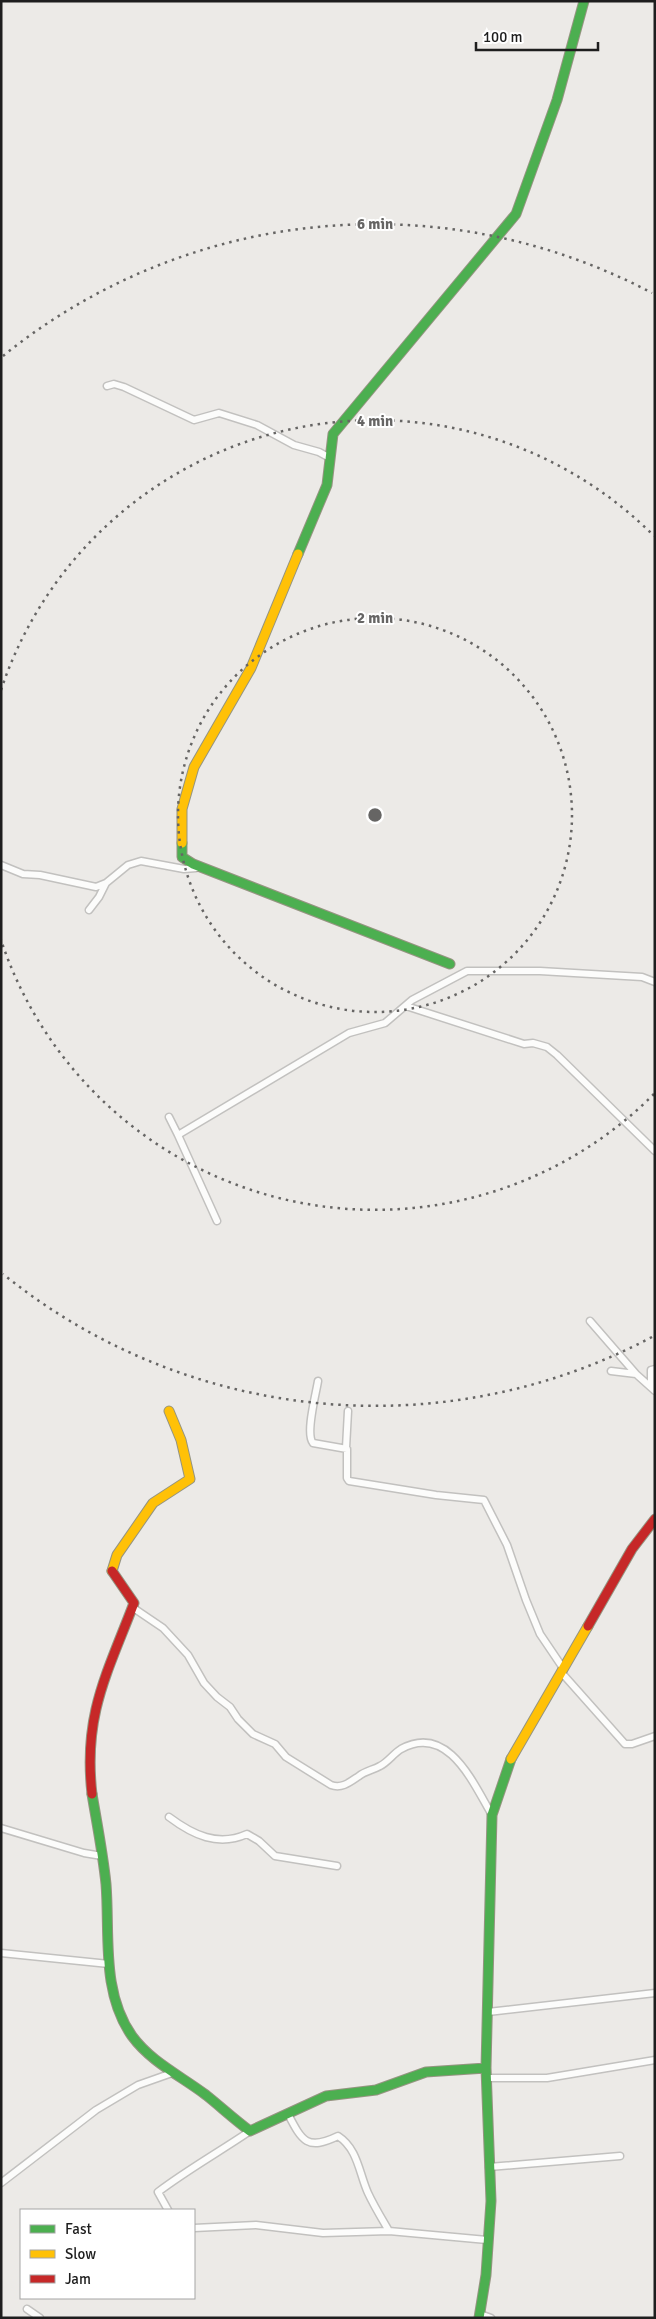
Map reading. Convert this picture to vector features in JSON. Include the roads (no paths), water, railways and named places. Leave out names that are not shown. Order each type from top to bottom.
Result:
[{"type":"street","points":[[450,964],[193,864],[182,857],[182,809],[194,767],[251,668],[327,485],[333,434],[516,214],[557,100],[584,1]]},
{"type":"street","points":[[107,386],[114,384],[124,387],[194,420],[219,413],[257,426],[294,445],[319,452],[330,458]]},
{"type":"street","points":[[1,865],[23,874],[40,875],[96,887],[106,883],[128,865],[141,861],[184,869],[196,868],[193,864]]},
{"type":"street","points":[[89,910],[99,898],[106,883]]},
{"type":"street","points":[[178,1136],[349,1033],[386,1023],[406,1006],[467,971],[540,971],[642,977],[655,982]]},
{"type":"street","points":[[406,1006],[524,1044],[533,1043],[547,1047],[586,1081],[655,1151]]},
{"type":"street","points":[[169,1117],[217,1221]]},
{"type":"street","points":[[590,1321],[636,1374],[653,1388]]},
{"type":"street","points":[[653,1388],[651,1370],[655,1369]]},
{"type":"street","points":[[611,1371],[636,1374]]},
{"type":"street","points":[[318,1381],[309,1431],[310,1440],[313,1443],[346,1448]]},
{"type":"street","points":[[169,1411],[185,1456],[190,1479],[153,1503],[117,1555],[112,1571],[116,1583],[131,1593],[134,1603],[111,1656],[93,1718],[90,1773],[95,1820],[102,1856],[109,1964],[113,1993],[125,2024],[142,2049],[172,2073],[204,2094],[236,2122],[250,2131]]},
{"type":"street","points":[[348,1411],[347,1478],[354,1483],[484,1500],[507,1545],[540,1634],[562,1670],[625,1744],[632,1744],[655,1736]]},
{"type":"street","points":[[491,2318],[480,2316],[486,2275],[487,2240],[492,2201],[486,2068],[492,1815],[508,1764],[632,1549],[655,1519]]},
{"type":"street","points":[[132,1607],[163,1628],[188,1655],[204,1683],[216,1697],[230,1707],[238,1719],[253,1734],[275,1744],[286,1757],[331,1785],[336,1787],[349,1783],[360,1774],[380,1766],[402,1749],[426,1742],[446,1748],[464,1766],[492,1815]]},
{"type":"street","points":[[169,1817],[184,1827],[219,1841],[235,1839],[247,1834],[259,1841],[275,1856],[337,1866]]},
{"type":"street","points":[[1,1828],[84,1853],[102,1856]]},
{"type":"street","points":[[1,1953],[109,1964]]},
{"type":"street","points":[[488,2012],[655,1993]]},
{"type":"street","points":[[486,2078],[547,2078],[655,2060]]},
{"type":"street","points":[[167,2209],[158,2192],[174,2180],[250,2131],[326,2096],[376,2090],[426,2072],[486,2068]]},
{"type":"street","points":[[1,2183],[96,2110],[138,2085],[172,2073]]},
{"type":"street","points":[[288,2114],[296,2131],[312,2143],[322,2144],[338,2136],[346,2142],[356,2158],[370,2198],[389,2231]]},
{"type":"street","points":[[490,2167],[620,2156]]},
{"type":"street","points":[[195,2228],[256,2225],[324,2233],[389,2231],[487,2240]]},
{"type":"street","points":[[27,2309],[40,2318]]}]
